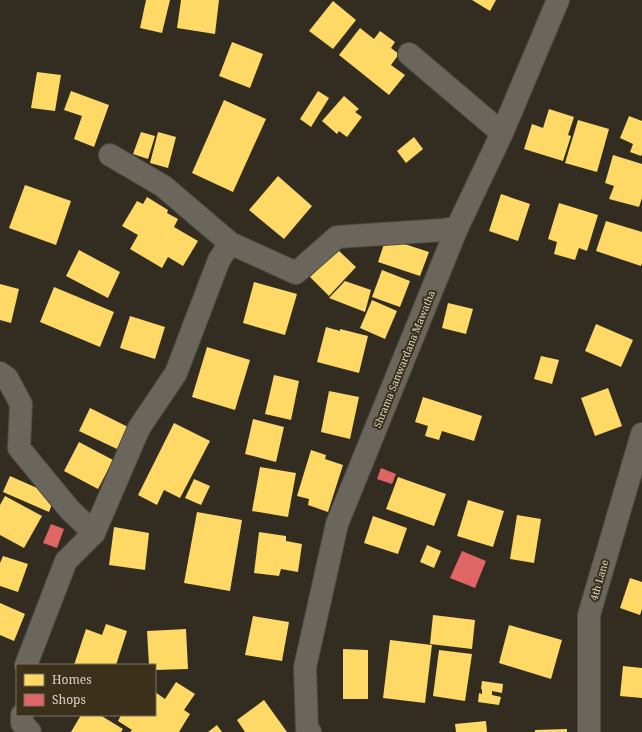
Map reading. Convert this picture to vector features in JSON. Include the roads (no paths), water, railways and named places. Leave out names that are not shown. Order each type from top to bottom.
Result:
[{"type":"street","name":"Shrama Sanwardana Mawatha","points":[[310,732],[307,729],[305,667],[337,524],[457,228],[502,133],[558,0]]},
{"type":"street","points":[[409,54],[502,133]]},
{"type":"street","points":[[110,155],[163,186],[230,243],[296,273],[337,237],[457,228]]},
{"type":"street","points":[[26,664],[66,561],[94,532],[139,428],[176,373],[219,260],[230,243]]},
{"type":"street","points":[[0,373],[7,378],[21,404],[19,448],[70,510],[94,532]]},
{"type":"street","name":"4th Lane","points":[[589,732],[588,616],[642,434]]},
{"type":"street","points":[[22,716],[22,723],[30,732]]}]
